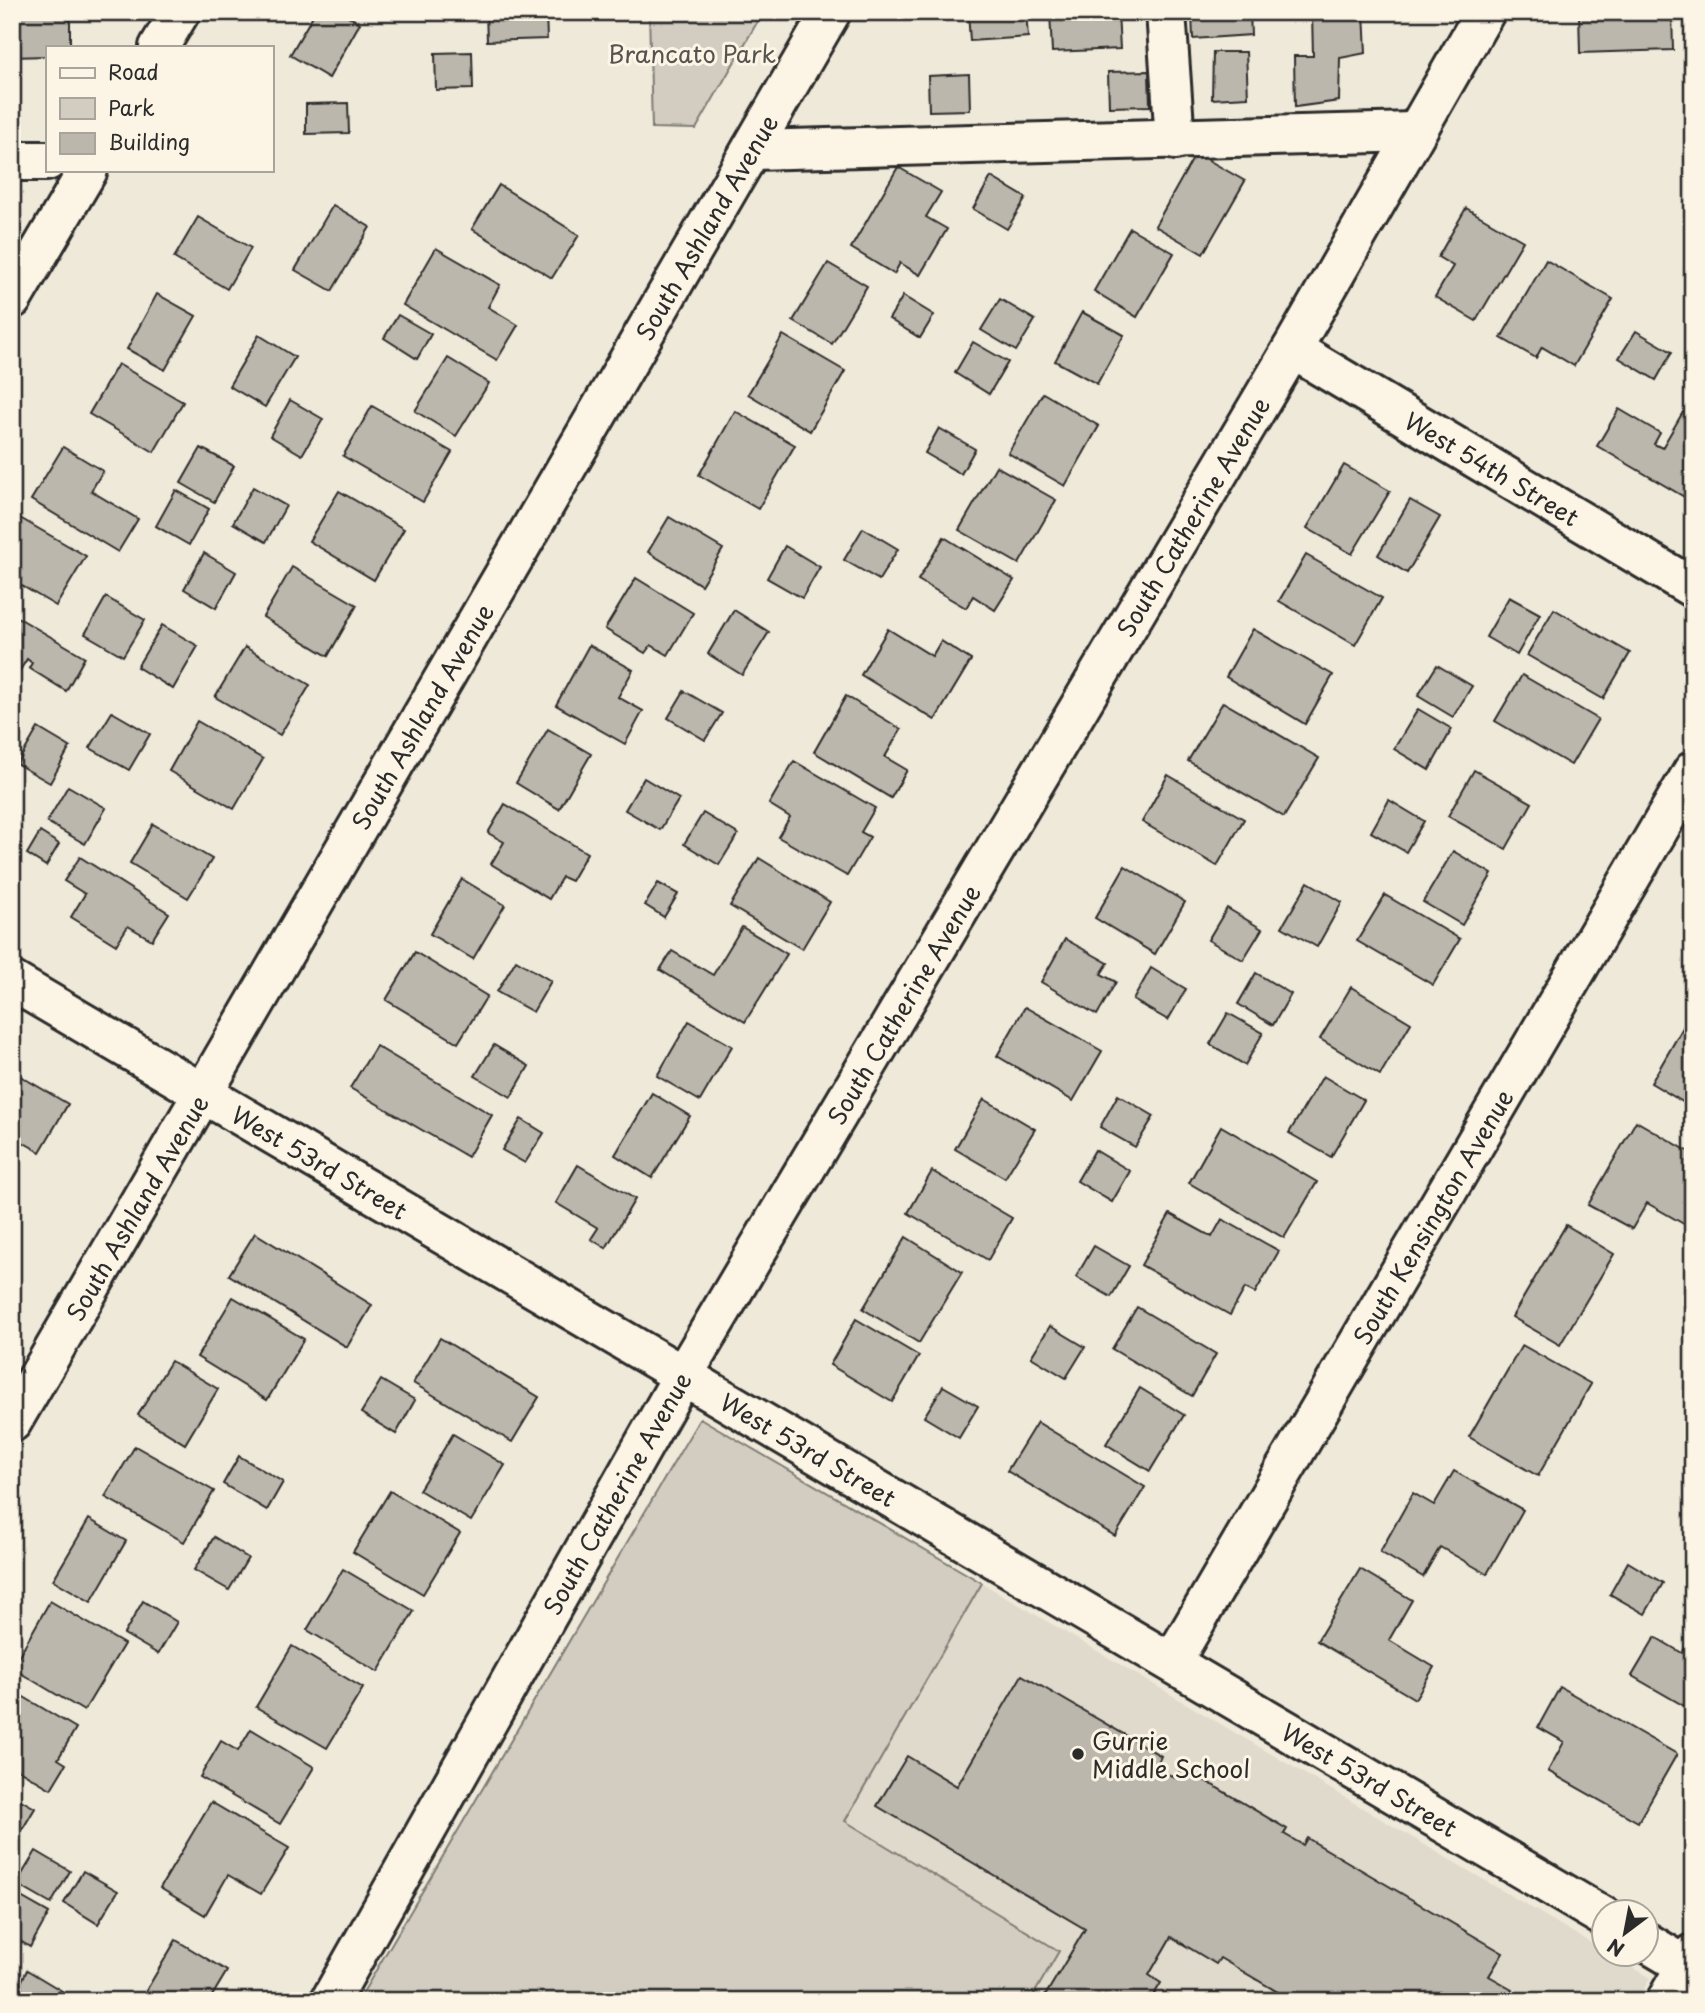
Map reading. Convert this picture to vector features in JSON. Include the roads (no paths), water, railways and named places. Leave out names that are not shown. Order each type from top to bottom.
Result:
[{"type":"street","points":[[160,46],[180,12]]},
{"type":"street","name":"South Ashland Avenue","points":[[12,1422],[831,12]]},
{"type":"street","points":[[1166,12],[1175,140]]},
{"type":"street","name":"South Catherine Avenue","points":[[330,2001],[682,1377],[1292,349],[1485,12]]},
{"type":"street","points":[[751,150],[1414,132]]},
{"type":"street","points":[[12,161],[46,161]]},
{"type":"street","points":[[12,299],[87,172]]},
{"type":"street","name":"West 54th Street","points":[[1292,349],[1693,588]]},
{"type":"street","name":"South Kensington Avenue","points":[[1172,1662],[1693,771]]},
{"type":"street","name":"West 53rd Street","points":[[12,981],[1590,1909]]},
{"type":"street","points":[[1660,1949],[1690,1964],[1666,2001]]},
{"type":"place","name":"Gurrie Middle School","points":[[1078,1754]]},
{"type":"park label","name":"Brancato Park","points":[[692,53]]}]
